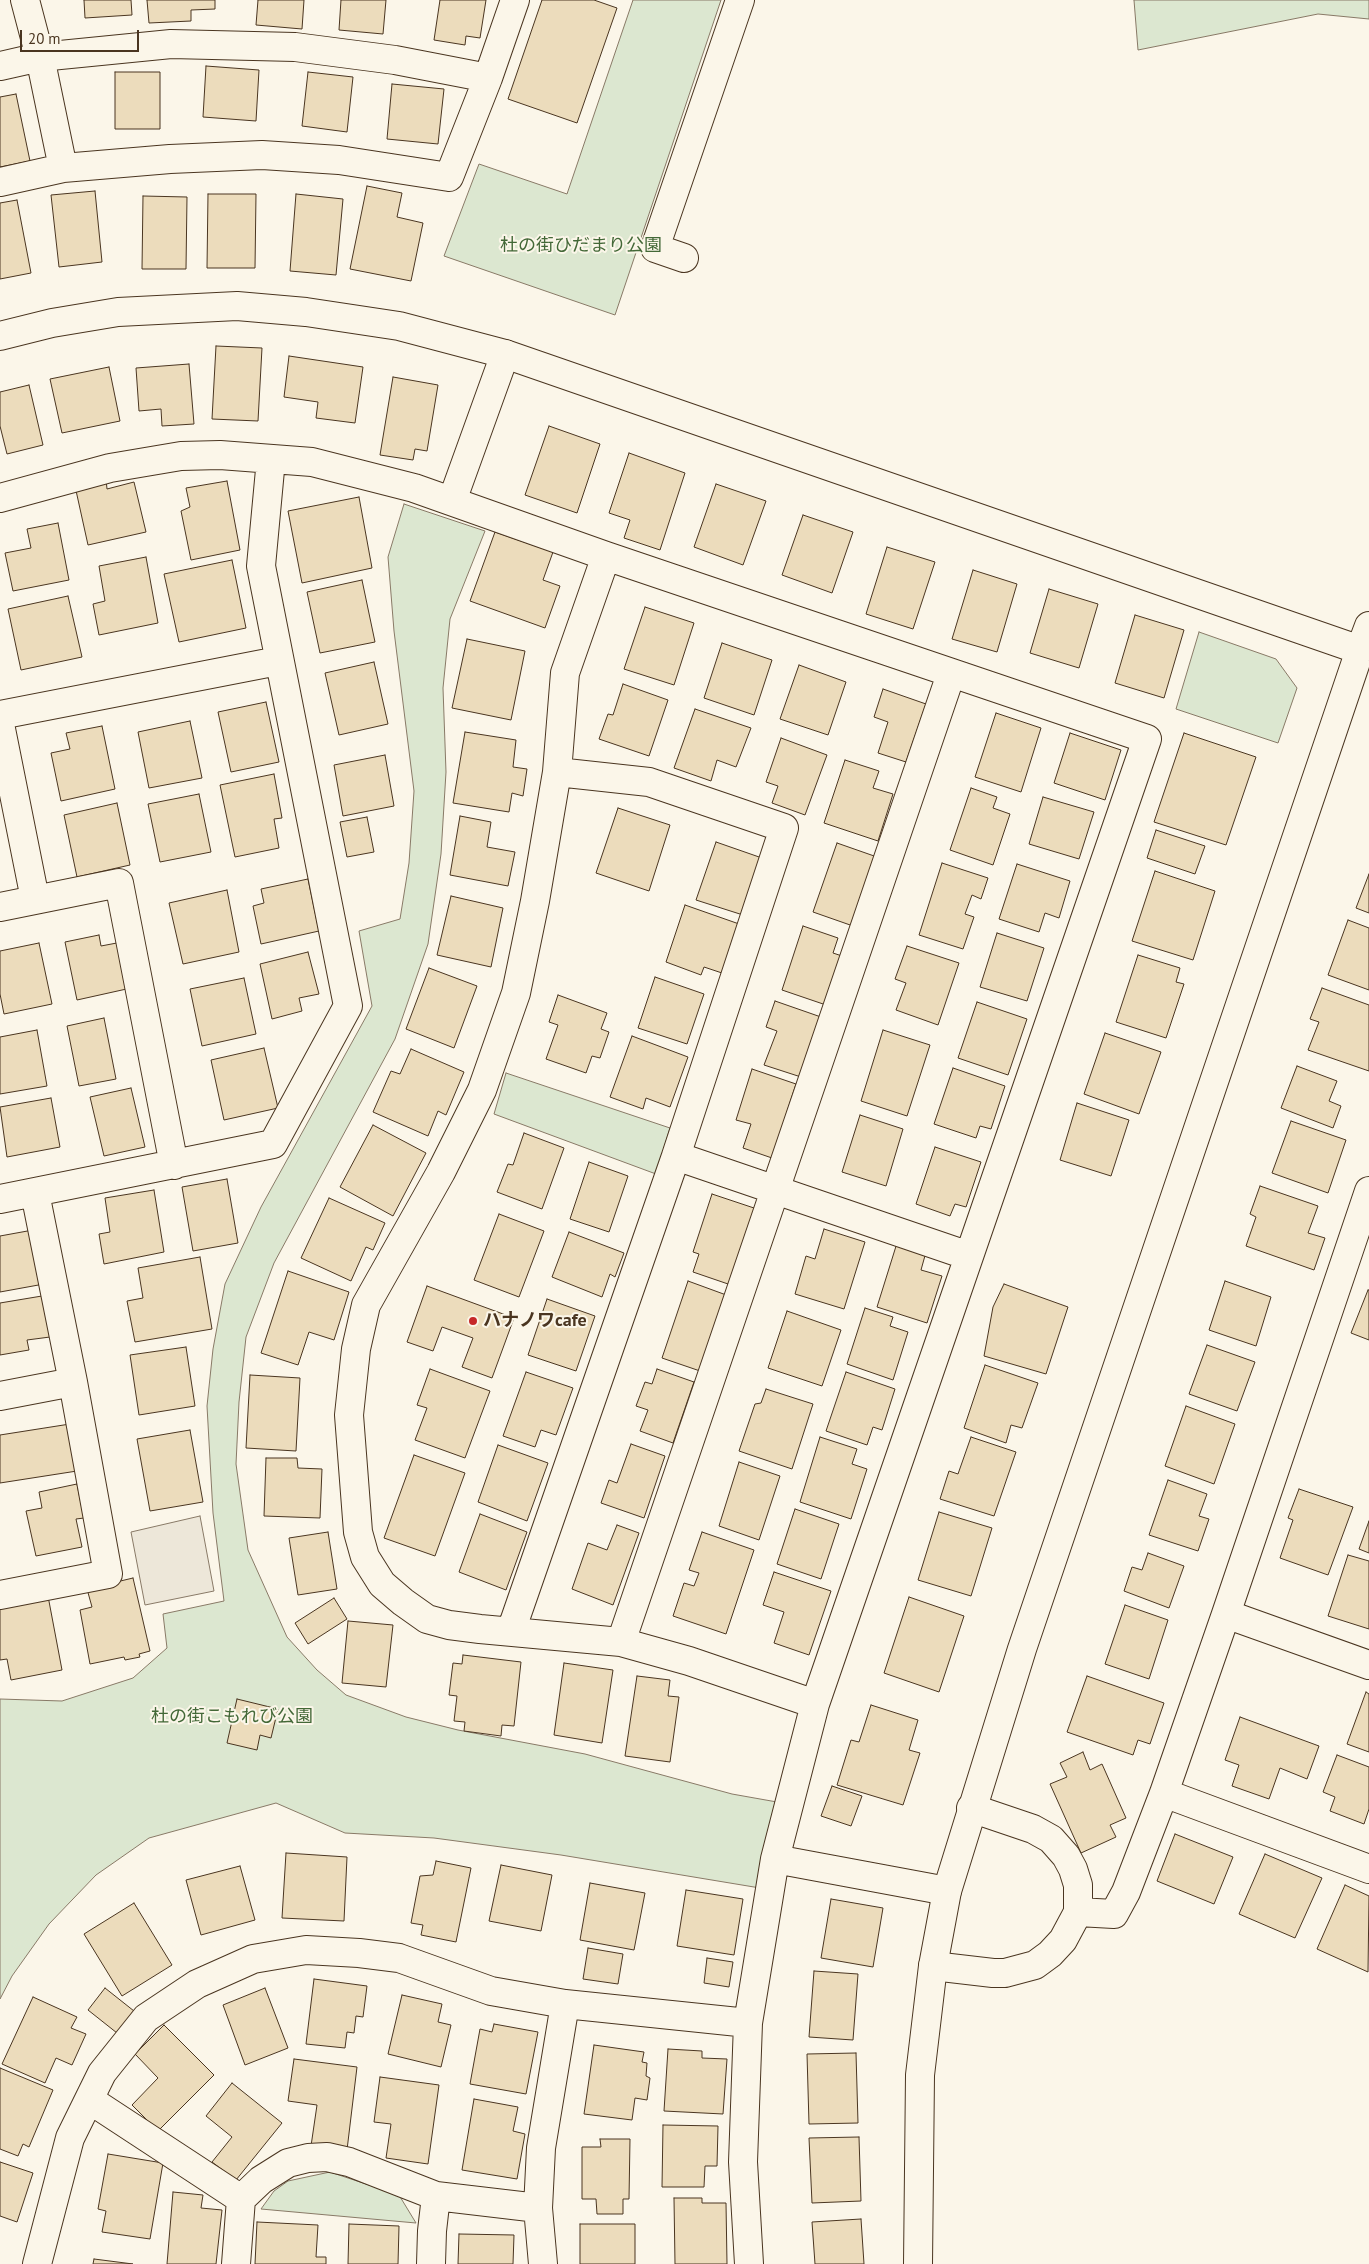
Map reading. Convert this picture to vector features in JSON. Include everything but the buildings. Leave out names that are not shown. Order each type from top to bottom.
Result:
[{"type":"street","points":[[25,0],[40,56],[63,168]]},
{"type":"street","points":[[0,182],[63,168],[170,159],[262,156],[339,160],[448,177],[488,78],[515,0]]},
{"type":"street","points":[[684,258],[655,248],[740,0]]},
{"type":"street","points":[[0,66],[40,56],[171,44],[295,48],[395,60],[488,78]]},
{"type":"street","points":[[0,336],[52,322],[118,312],[237,306],[306,312],[399,326],[505,354],[1366,643],[1025,1639],[946,1891],[933,1966],[920,2075],[918,2264]]},
{"type":"street","points":[[452,500],[505,354]]},
{"type":"street","points":[[0,498],[110,468],[181,456],[220,455],[312,462],[414,488],[452,500],[606,556],[1147,739],[815,1704],[775,1859],[748,2023],[743,2162],[749,2264]]},
{"type":"street","points":[[0,1199],[174,1166],[273,1144],[348,1006],[278,660],[261,566],[271,459]]},
{"type":"street","points":[[606,556],[565,673],[557,772],[535,901],[516,993],[482,1090],[442,1172],[366,1305],[356,1349],[349,1415],[358,1532],[365,1557],[382,1584],[427,1619],[449,1625],[622,1642],[689,1661],[815,1704]]},
{"type":"street","points":[[0,715],[278,660]]},
{"type":"street","points":[[622,1642],[951,674]]},
{"type":"street","points":[[0,724],[7,802],[34,899]]},
{"type":"street","points":[[511,1631],[676,1156],[784,828],[649,782],[557,772]]},
{"type":"street","points":[[0,907],[119,883],[174,1166]]},
{"type":"street","points":[[676,1156],[969,1256]]},
{"type":"street","points":[[1078,1912],[1114,1914],[1126,1892],[1164,1793],[1369,1191]]},
{"type":"street","points":[[0,1595],[108,1574],[73,1382],[35,1193]]},
{"type":"street","points":[[0,1396],[73,1382]]},
{"type":"street","points":[[1226,1614],[1369,1665]]},
{"type":"street","points":[[1164,1793],[1369,1869]]},
{"type":"street","points":[[933,1966],[993,1973],[1035,1965],[1050,1954],[1063,1940],[1078,1912],[1078,1885],[1073,1869],[1066,1856],[1051,1839],[1033,1829],[971,1808]]},
{"type":"street","points":[[775,1859],[946,1891]]},
{"type":"street","points":[[37,2264],[70,2138],[102,2073],[146,2018],[197,1984],[253,1959],[306,1950],[399,1958],[490,1991],[565,2004],[748,2023]]},
{"type":"street","points":[[543,2264],[538,2208],[540,2148],[565,2004]]},
{"type":"street","points":[[90,2100],[241,2199]]},
{"type":"street","points":[[236,2264],[241,2199],[261,2180],[288,2163],[308,2158],[328,2157],[349,2162],[436,2196],[538,2208]]},
{"type":"street","points":[[431,2264],[436,2196]]},
{"type":"green space","name":"杜の街ひだまり公園","points":[[633,0],[721,0],[615,315],[444,256],[479,164],[567,194]]},
{"type":"green space","points":[[1134,0],[1369,0],[1369,19],[1318,14],[1138,50]]},
{"type":"green space","name":"杜の街こもれび公園","points":[[404,504],[485,531],[450,619],[443,688],[446,772],[441,854],[428,944],[395,1039],[274,1263],[246,1337],[239,1402],[236,1464],[248,1550],[287,1637],[317,1670],[346,1695],[406,1717],[458,1730],[585,1754],[732,1794],[777,1802],[760,1888],[561,1855],[434,1838],[345,1833],[276,1803],[149,1838],[96,1875],[49,1924],[12,1976],[0,1999],[0,1699],[62,1701],[133,1678],[167,1648],[163,1614],[224,1601],[213,1513],[207,1406],[213,1349],[225,1284],[261,1207],[372,1006],[359,931],[400,919],[409,863],[414,791],[394,631],[388,557]]},
{"type":"green space","points":[[1199,632],[1276,659],[1297,688],[1278,743],[1176,709]]},
{"type":"green space","points":[[506,1073],[670,1128],[656,1174],[494,1114]]},
{"type":"green space","points":[[330,2172],[399,2195],[416,2223],[261,2209],[274,2191],[288,2181]]},
{"type":"shaded area","points":[[200,1516],[214,1591],[145,1605],[131,1532]]},
{"type":"place","name":"ハナノワcafe","points":[[473,1321]]}]
